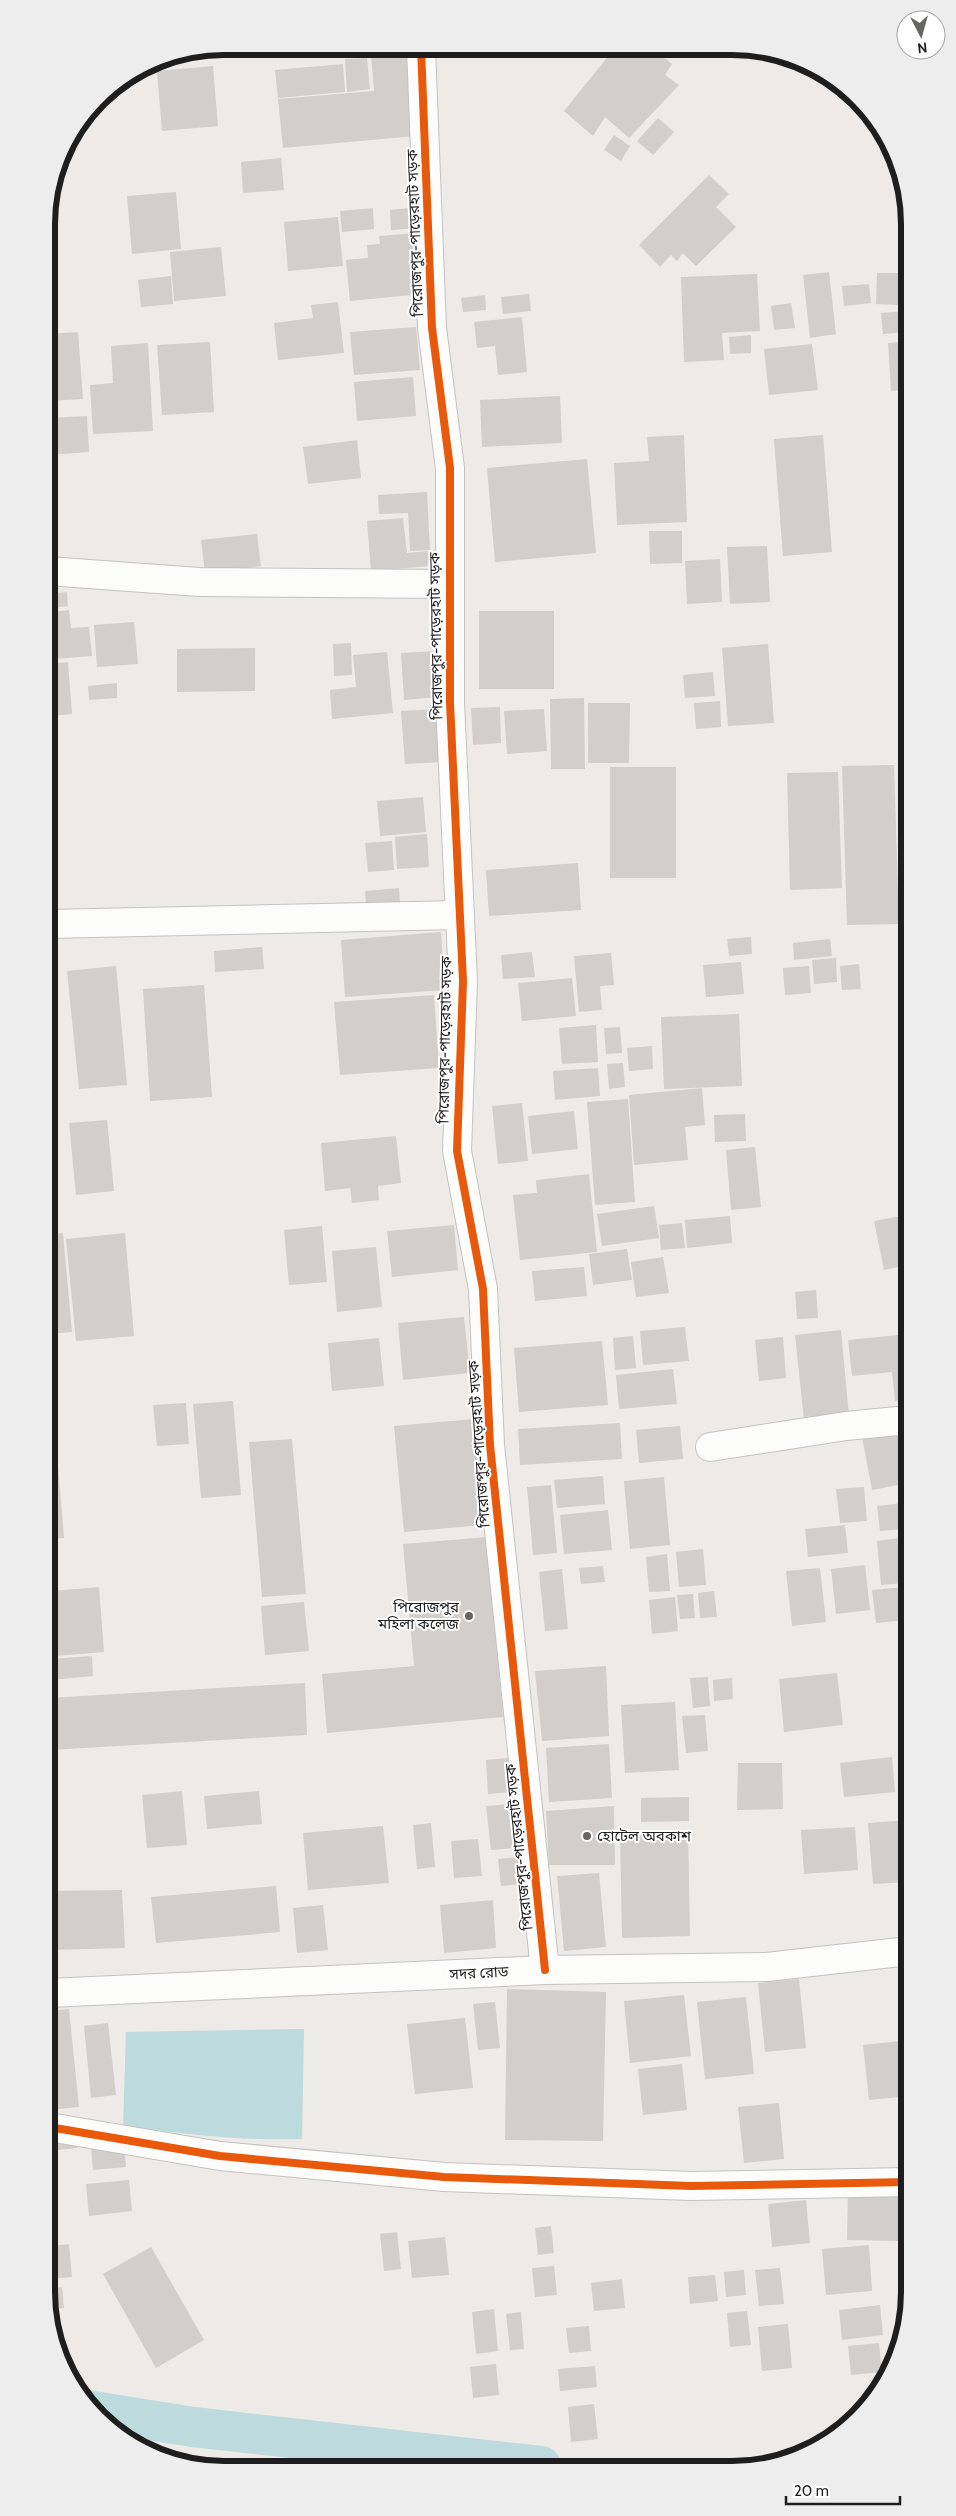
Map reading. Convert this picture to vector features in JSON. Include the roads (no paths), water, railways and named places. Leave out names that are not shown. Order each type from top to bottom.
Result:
[{"type":"street","name":"পিরোজপুর-পাড়েরহাট সড়ক","points":[[420,55],[432,328],[450,468],[450,703],[458,915],[463,981],[457,1151],[483,1289],[490,1445],[545,1970]]},
{"type":"street","points":[[55,572],[199,582],[449,584]]},
{"type":"street","points":[[55,924],[458,915]]},
{"type":"street","points":[[710,1448],[846,1426],[901,1421]]},
{"type":"street","name":"সদর রোড","points":[[55,1993],[545,1970],[767,1967],[901,1952]]},
{"type":"street","points":[[55,2128],[220,2156],[444,2177],[691,2186],[901,2182]]},
{"type":"water","points":[[304,2029],[302,2139],[235,2138],[123,2126],[126,2032]]},
{"type":"waterway","points":[[107,2413],[193,2427],[496,2461]]},
{"type":"place","name":"পিরোজপুর মহিলা কলেজ","points":[[469,1616]]},
{"type":"place","name":"হোটেল অবকাশ","points":[[587,1836]]}]
